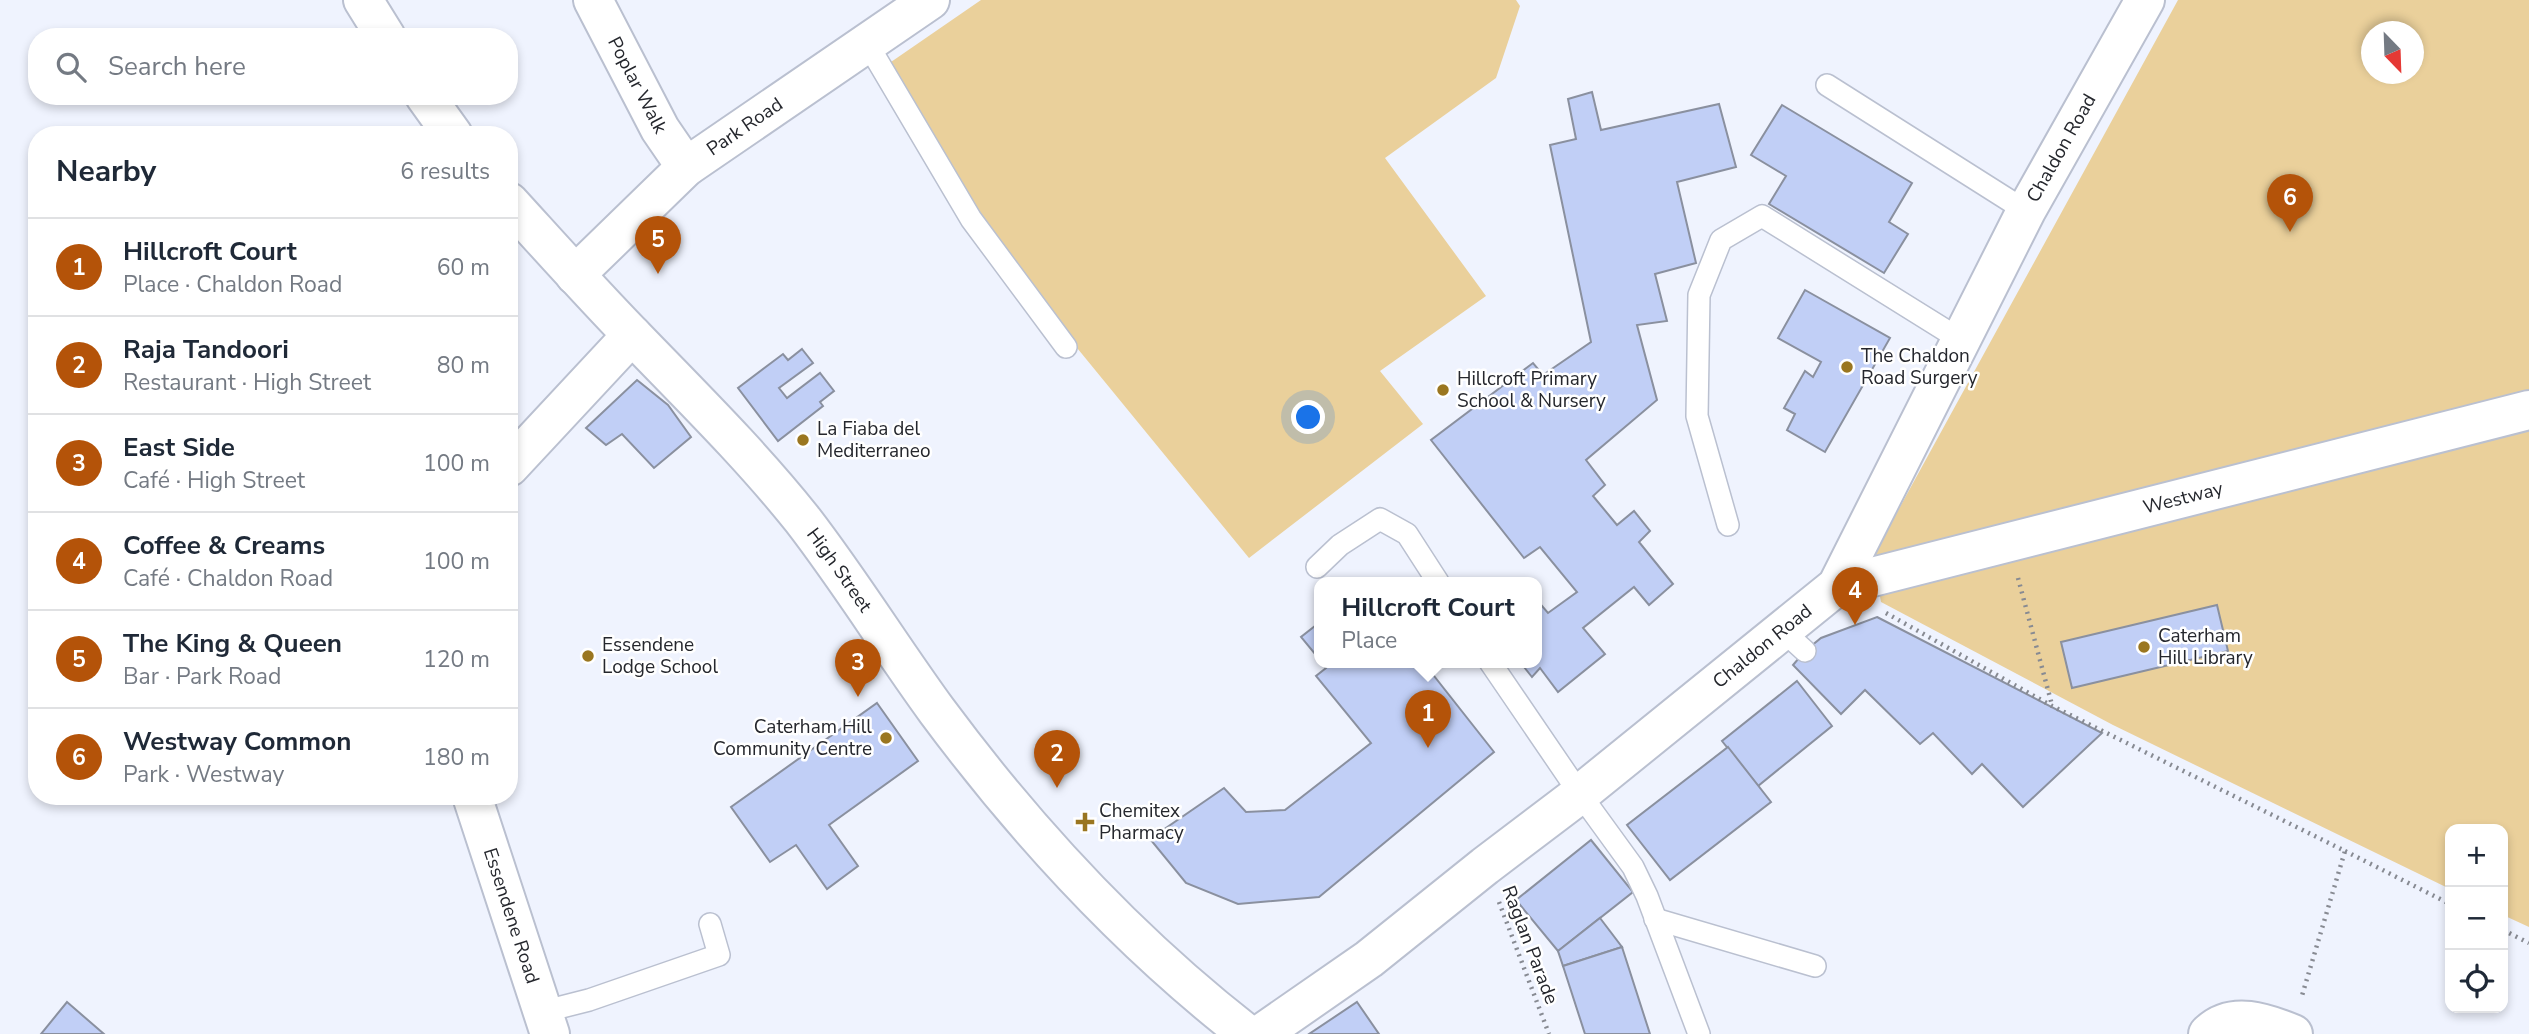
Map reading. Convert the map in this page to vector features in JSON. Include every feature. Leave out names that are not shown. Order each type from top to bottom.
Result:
[{"type":"main road","points":[[363,0],[380,28]]},
{"type":"main road","name":"Poplar Walk","points":[[593,0],[660,129],[686,167]]},
{"type":"main road","name":"Park Road","points":[[576,275],[686,167],[930,0]]},
{"type":"main road","name":"Chaldon Road","points":[[1261,1034],[1369,959],[1580,794],[1794,640],[1837,586],[2026,211],[2145,0]]},
{"type":"main road","points":[[431,105],[447,126]]},
{"type":"main road","name":"High Street","points":[[518,212],[733,439],[802,520],[938,712],[1017,813],[1106,907],[1195,994],[1247,1034]]},
{"type":"main road","points":[[518,457],[632,335]]},
{"type":"main road","name":"Westway","points":[[1837,586],[2529,410]]},
{"type":"main road","name":"Essendene Road","points":[[475,805],[546,1023]]},
{"type":"main road","points":[[2208,1034],[2213,1029],[2235,1020],[2258,1021],[2292,1034]]},
{"type":"lane","points":[[867,43],[971,219],[1066,346]]},
{"type":"lane","points":[[1827,85],[2026,211]]},
{"type":"lane","points":[[1728,525],[1697,416],[1699,295],[1721,240],[1762,216],[1961,340]]},
{"type":"lane","points":[[1317,566],[1340,545],[1380,519],[1407,534],[1435,577]]},
{"type":"lane","points":[[1494,668],[1633,867],[1647,896],[1699,1034]]},
{"type":"lane","points":[[1655,919],[1815,966]]},
{"type":"lane","points":[[546,1023],[589,1000],[719,955],[710,923]]},
{"type":"path","points":[[2008,542],[2052,706]]},
{"type":"path","points":[[1837,586],[2052,706],[2445,901]]},
{"type":"path","points":[[2292,1034],[2345,851]]},
{"type":"path","name":"Raglan Parade","points":[[1485,866],[1549,1034]]},
{"type":"path","points":[[2508,932],[2529,943]]},
{"type":"shaded area","points":[[981,0],[1516,0],[1520,6],[1496,78],[1385,158],[1486,296],[1380,371],[1423,424],[1249,558],[1055,321],[875,73]]},
{"type":"shaded area","points":[[2178,0],[2529,0],[2529,927],[2508,917],[2508,824],[2445,824],[2445,887],[2113,725],[1881,602],[1873,556]]},
{"type":"building","points":[[1592,92],[1601,130],[1719,104],[1736,167],[1677,182],[1696,263],[1655,274],[1667,321],[1637,325],[1657,400],[1586,460],[1605,485],[1593,496],[1617,525],[1634,511],[1650,531],[1639,542],[1673,584],[1649,605],[1634,587],[1583,628],[1605,654],[1558,692],[1540,668],[1542,606],[1548,613],[1577,592],[1540,547],[1524,558],[1431,440],[1533,363],[1543,375],[1591,342],[1550,145],[1576,139],[1568,99]]},
{"type":"building","points":[[1782,105],[1912,183],[1889,222],[1908,234],[1884,273],[1769,204],[1786,176],[1751,155]]},
{"type":"building","name":"The Chaldon Road Surgery","points":[[1805,290],[1890,338],[1825,452],[1787,430],[1795,414],[1784,408],[1805,371],[1813,377],[1821,362],[1778,338]]},
{"type":"building","points":[[802,349],[813,363],[779,388],[787,398],[820,373],[834,391],[820,402],[823,406],[778,441],[738,388],[783,354],[788,360]]},
{"type":"building","points":[[637,380],[668,405],[691,437],[654,468],[622,434],[606,445],[586,428]]},
{"type":"building","name":"Caterham Hill Library","points":[[2217,605],[2228,651],[2072,688],[2061,642]]},
{"type":"building","points":[[1877,617],[2102,733],[2023,807],[1982,764],[1972,774],[1933,733],[1920,744],[1865,690],[1841,714],[1793,665],[1821,638]]},
{"type":"building","points":[[1314,627],[1314,653],[1301,637]]},
{"type":"building","points":[[1326,668],[1428,668],[1494,752],[1319,897],[1238,904],[1186,883],[1150,839],[1224,788],[1246,812],[1285,810],[1371,743],[1316,676]]},
{"type":"building","points":[[1525,668],[1540,668],[1532,677]]},
{"type":"building","points":[[1797,681],[1832,726],[1758,786],[1722,741]]},
{"type":"building","points":[[877,703],[918,761],[829,825],[858,866],[827,889],[796,845],[770,862],[731,807]]},
{"type":"building","points":[[1728,747],[1771,802],[1670,880],[1627,825]]},
{"type":"building","points":[[1591,840],[1633,892],[1558,951],[1516,900]]},
{"type":"building","points":[[1600,918],[1622,947],[1563,966],[1558,951]]},
{"type":"building","points":[[1622,947],[1650,1034],[1585,1034],[1563,966]]},
{"type":"building","points":[[67,1002],[104,1034],[41,1034]]},
{"type":"building","points":[[1357,1002],[1379,1034],[1309,1034]]},
{"type":"place","name":"Westway Common","points":[[2290,232]]},
{"type":"place","name":"The King & Queen","points":[[658,274]]},
{"type":"place","name":"The Chaldon Road Surgery","points":[[1847,367]]},
{"type":"place","name":"Hillcroft Primary School & Nursery","points":[[1443,390]]},
{"type":"place","name":"La Fiaba del Mediterraneo","points":[[803,440]]},
{"type":"place","name":"Coffee & Creams","points":[[1855,625]]},
{"type":"place","name":"Caterham Hill Library","points":[[2144,647]]},
{"type":"place","name":"Essendene Lodge School","points":[[588,656]]},
{"type":"place","name":"East Side","points":[[858,697]]},
{"type":"place","name":"Caterham Hill Community Centre","points":[[886,738]]},
{"type":"place","name":"Hillcroft Court","points":[[1428,748]]},
{"type":"place","name":"Raja Tandoori","points":[[1057,788]]},
{"type":"place","name":"Chemitex Pharmacy","points":[[1085,822]]}]
